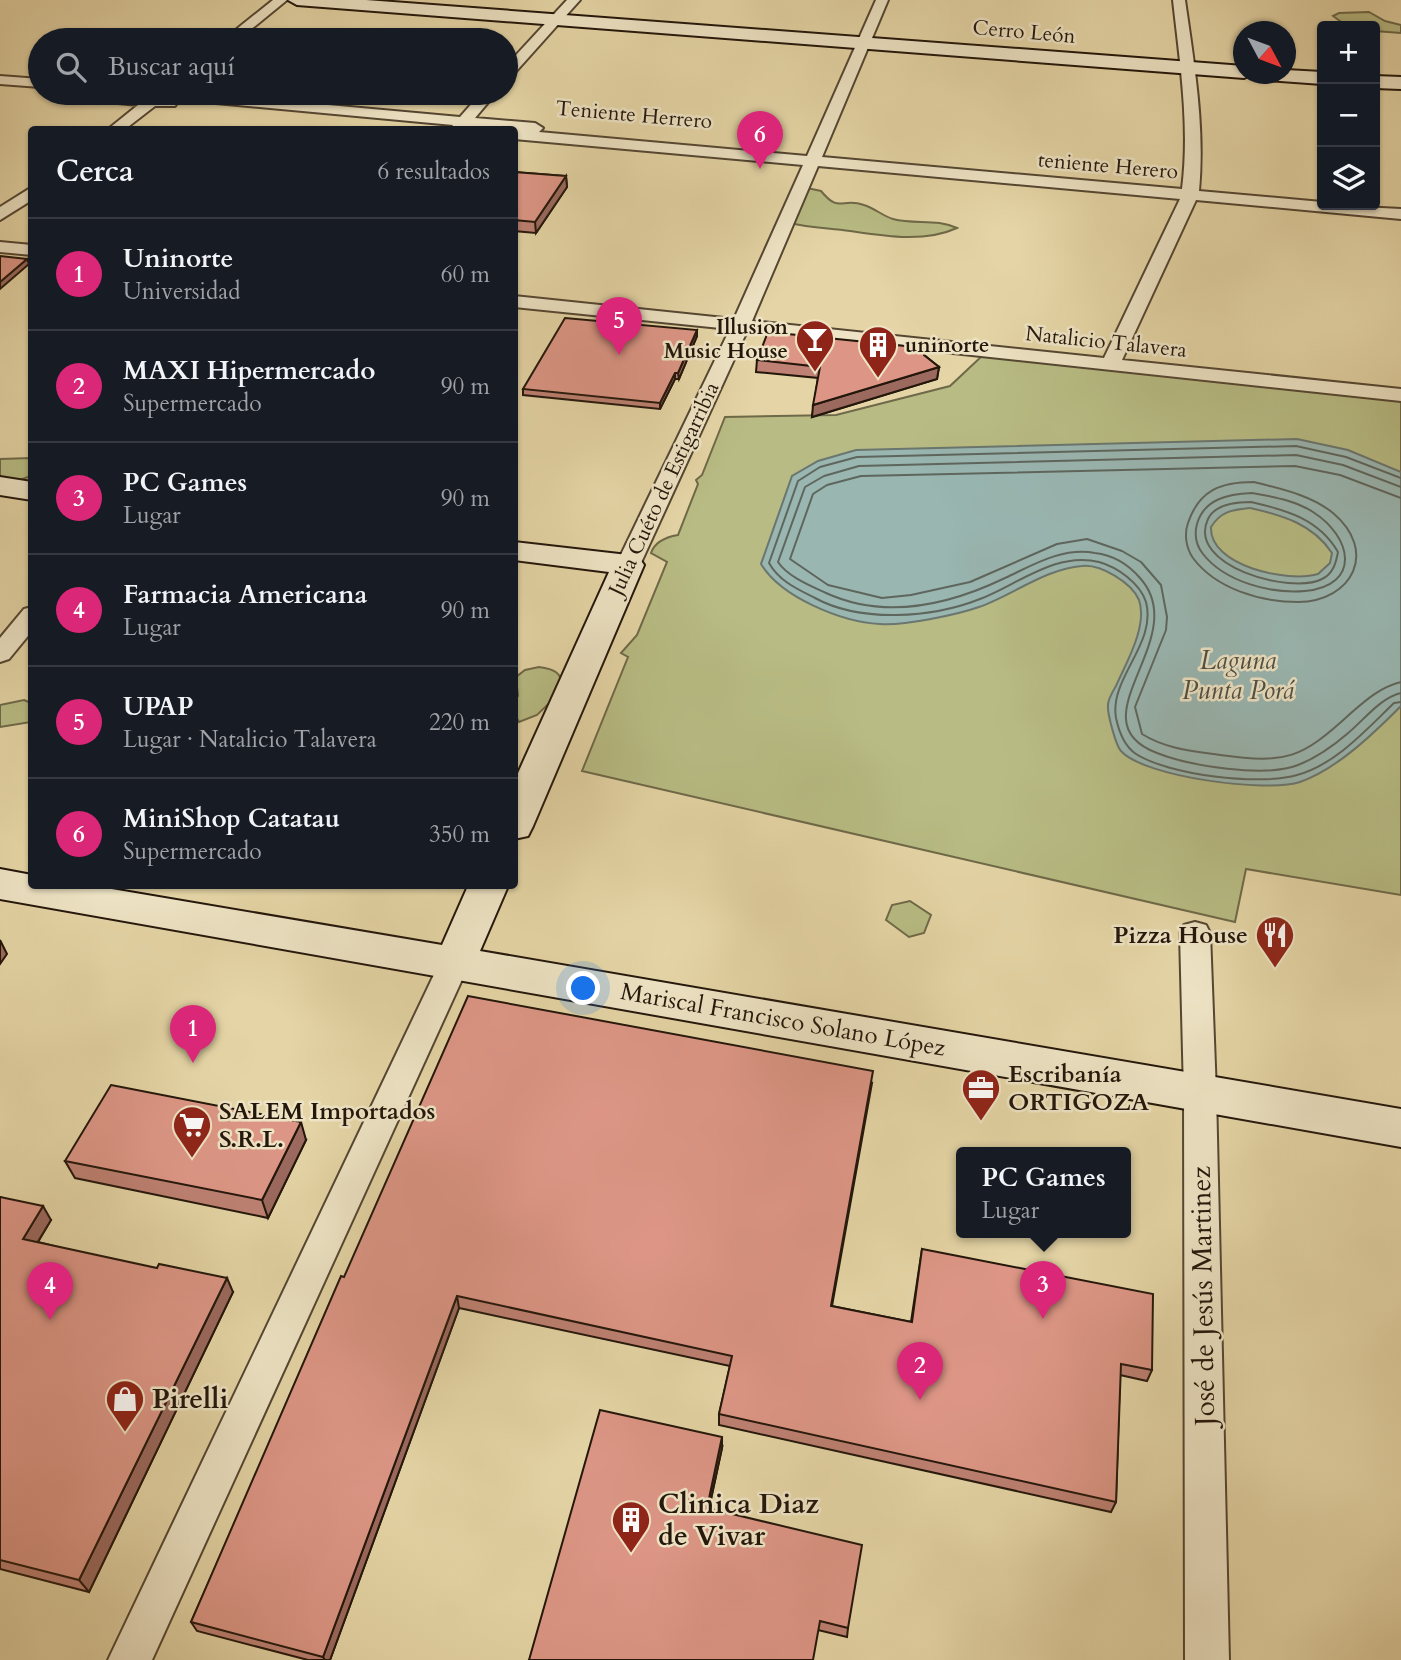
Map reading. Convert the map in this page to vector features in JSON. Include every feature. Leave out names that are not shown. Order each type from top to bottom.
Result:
[{"type":"street","points":[[245,28],[281,0]]},
{"type":"street","name":"Cerro León","points":[[297,0],[1233,71]]},
{"type":"street","points":[[518,60],[573,0]]},
{"type":"street","name":"Julia Cuéto de Estigarribia","points":[[518,817],[628,565],[741,325],[882,0]]},
{"type":"street","points":[[1110,365],[1190,195],[1194,157],[1188,68],[1179,0]]},
{"type":"street","points":[[1296,76],[1317,78]]},
{"type":"street","points":[[1380,82],[1401,83]]},
{"type":"street","points":[[3,84],[28,83]]},
{"type":"street","points":[[3,84],[28,89]]},
{"type":"street","points":[[119,126],[145,105]]},
{"type":"street","name":"Teniente Herrero","points":[[251,105],[450,126]]},
{"type":"street","points":[[461,126],[479,105]]},
{"type":"street","name":"Teniente Herrero","points":[[518,131],[772,149],[812,160]]},
{"type":"street","name":"Teniente Herrero","points":[[518,134],[812,160]]},
{"type":"street","name":"teniente Herero","points":[[812,160],[1401,214]]},
{"type":"street","points":[[0,215],[28,195]]},
{"type":"street","points":[[0,247],[28,250]]},
{"type":"street","name":"Natalicio Talavera","points":[[518,301],[1401,395]]},
{"type":"street","points":[[0,486],[28,490]]},
{"type":"street","points":[[518,551],[628,565]]},
{"type":"street","points":[[0,654],[28,619]]},
{"type":"street","name":"Mariscal Francisco Solano López","points":[[0,884],[28,889]]},
{"type":"street","name":"Mariscal Francisco Solano López","points":[[29,889],[1401,1128]]},
{"type":"street","points":[[130,1660],[487,889]]},
{"type":"street","name":"José de Jesús Martinez","points":[[1195,933],[1200,1093],[1207,1660]]},
{"type":"green space","points":[[1369,12],[1385,21],[1401,25],[1401,33],[1380,31],[1380,21],[1340,21],[1333,16],[1339,13]]},
{"type":"green space","points":[[807,188],[821,191],[832,202],[864,205],[893,219],[942,223],[957,228],[931,236],[904,237],[790,223]]},
{"type":"green space","points":[[983,355],[1401,397],[1401,895],[1246,869],[1235,922],[582,771],[628,657],[621,653],[637,635],[667,562],[651,553],[655,545],[662,540],[678,535],[698,484],[696,480],[702,475],[725,417],[836,415],[950,386]]},
{"type":"green space","points":[[28,458],[28,477],[11,483],[0,483],[0,459]]},
{"type":"green space","points":[[539,667],[556,672],[565,688],[537,715],[519,722],[518,675],[525,670]]},
{"type":"green space","points":[[24,700],[28,702],[28,722],[0,727],[0,705]]},
{"type":"green space","points":[[910,901],[931,915],[924,933],[909,937],[886,920],[892,905]]},
{"type":"water","name":"Laguna Punta Porá","points":[[1297,439],[1348,450],[1401,472],[1401,706],[1341,760],[1300,782],[1284,785],[1235,784],[1179,775],[1134,760],[1119,748],[1110,722],[1108,705],[1135,644],[1141,610],[1139,600],[1130,587],[1107,571],[1090,566],[1068,568],[1042,577],[979,607],[930,619],[890,624],[865,622],[830,613],[797,597],[770,576],[761,564],[792,476],[818,461],[856,450]],"holes":[[[1250,508],[1285,518],[1306,528],[1332,553],[1330,563],[1318,574],[1288,576],[1252,568],[1236,561],[1214,541],[1211,527],[1223,514]]]},
{"type":"building","points":[[518,172],[566,176],[535,222],[518,220]]},
{"type":"building","points":[[0,256],[27,259],[0,282]]},
{"type":"building","points":[[565,318],[697,330],[678,373],[675,373],[660,403],[523,389]]},
{"type":"building","name":"uninorte","points":[[768,332],[925,348],[924,355],[939,367],[813,405],[820,367],[757,360]]},
{"type":"building","points":[[468,996],[873,1071],[831,1306],[912,1322],[922,1249],[1153,1294],[1152,1370],[1121,1364],[1116,1502],[719,1414],[732,1356],[457,1296],[323,1657],[191,1622],[341,1276],[344,1277]]},
{"type":"building","name":"SALEM Importados S.R.L.","points":[[111,1085],[301,1122],[262,1200],[65,1161]]},
{"type":"building","points":[[0,1197],[43,1206],[23,1239],[157,1268],[159,1264],[227,1278],[79,1580],[0,1560]]},
{"type":"building","points":[[600,1410],[722,1437],[707,1508],[862,1545],[848,1628],[820,1621],[813,1660],[529,1660]]},
{"type":"place","name":"MiniShop Catatau","points":[[760,169]]},
{"type":"place","name":"UPAP","points":[[619,355]]},
{"type":"place","name":"Illusion Music House","points":[[815,373]]},
{"type":"place","name":"uninorte","points":[[878,379]]},
{"type":"place","name":"Pizza House","points":[[1275,969]]},
{"type":"place","name":"Uninorte","points":[[193,1063]]},
{"type":"place","name":"Escribanía ORTIGOZA","points":[[981,1122]]},
{"type":"place","name":"SALEM Importados S.R.L.","points":[[192,1159]]},
{"type":"place","name":"PC Games","points":[[1043,1319]]},
{"type":"place","name":"Farmacia Americana","points":[[50,1320]]},
{"type":"place","name":"MAXI Hipermercado","points":[[920,1400]]},
{"type":"place","name":"Pirelli","points":[[125,1433]]},
{"type":"place","name":"Clinica Diaz de Vivar","points":[[631,1554]]}]
